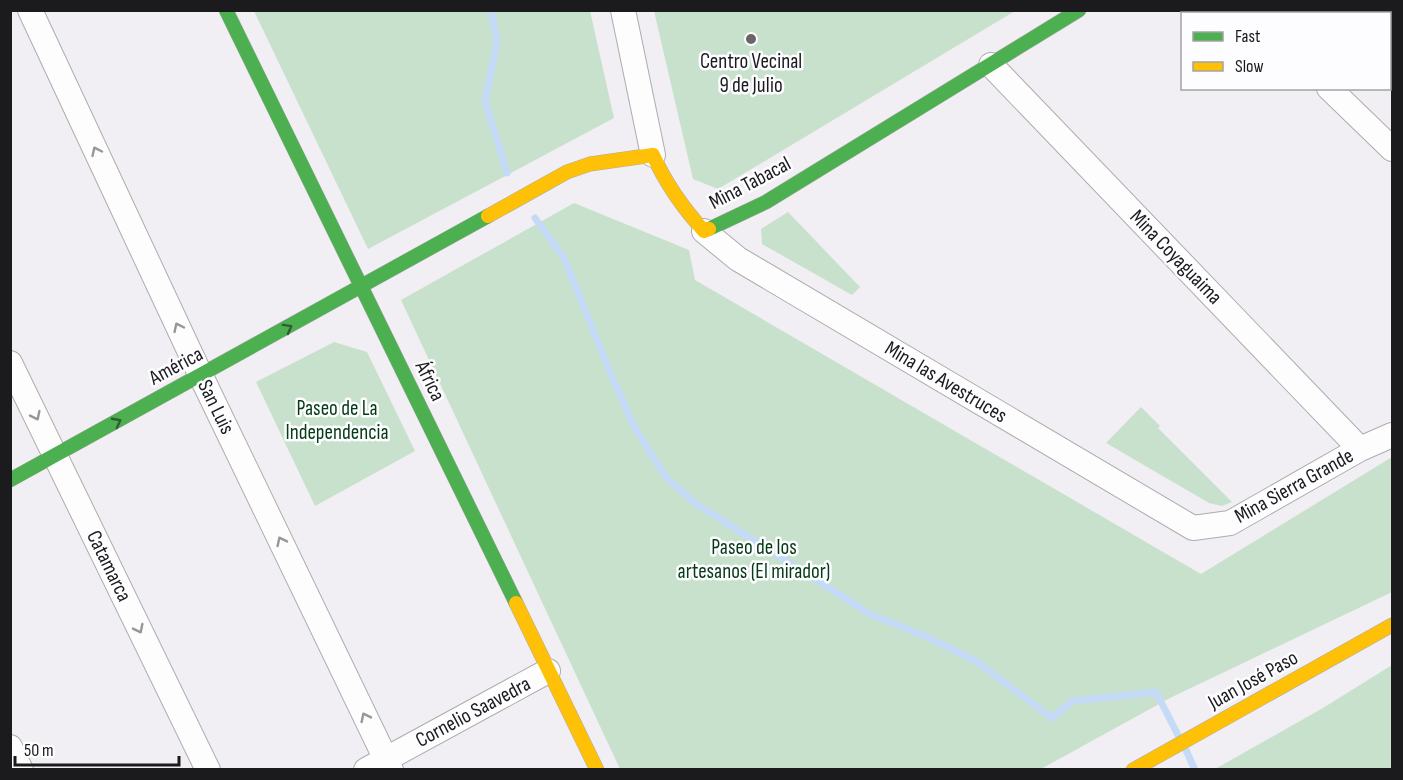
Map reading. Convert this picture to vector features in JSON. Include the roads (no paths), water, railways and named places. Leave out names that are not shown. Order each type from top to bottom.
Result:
[{"type":"street","points":[[10,13],[15,10]]},
{"type":"street","name":"San Luis","points":[[30,10],[381,766]]},
{"type":"street","name":"África","points":[[226,10],[597,770]]},
{"type":"street","points":[[360,288],[567,172],[590,164],[653,155],[623,10]]},
{"type":"street","name":"Mina Tabacal","points":[[653,155],[663,179],[684,209],[704,231],[766,202],[1079,10]]},
{"type":"street","name":"Mina Coyaguaima","points":[[991,65],[1360,449]]},
{"type":"street","points":[[1331,90],[1392,149]]},
{"type":"street","name":"Mina las Avestruces","points":[[704,231],[738,259],[1192,528]]},
{"type":"street","name":"América","points":[[10,480],[360,288]]},
{"type":"street","name":"Catamarca","points":[[10,363],[208,770]]},
{"type":"street","name":"Mina Sierra Grande","points":[[1192,528],[1230,523],[1360,449],[1392,435]]},
{"type":"street","name":"Juan José Paso","points":[[1132,770],[1392,626]]},
{"type":"street","name":"Cornelio Saavedra","points":[[381,766],[548,671]]},
{"type":"street","points":[[10,747],[21,770]]},
{"type":"waterway","points":[[491,10],[497,42],[485,101],[507,173]]},
{"type":"waterway","points":[[535,218],[564,258],[634,426],[665,476],[695,503],[870,614],[927,637],[976,661],[1052,718],[1073,701],[1156,692],[1178,735]]},
{"type":"waterway","points":[[1186,750],[1195,770]]},
{"type":"place","name":"Centro Vecinal 9 de Julio","points":[[751,39]]},
{"type":"park label","name":"Paseo de La Independencia","points":[[337,420]]},
{"type":"park label","name":"Paseo de los artesanos (El mirador)","points":[[754,559]]}]
